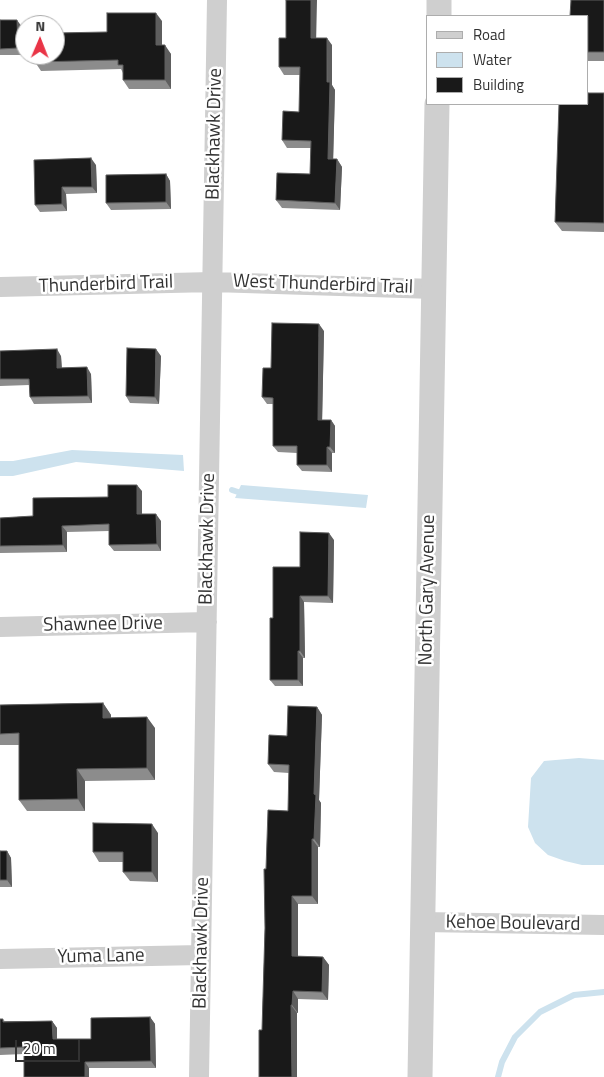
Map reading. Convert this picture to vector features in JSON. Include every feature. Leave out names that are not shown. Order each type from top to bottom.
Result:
[{"type":"street","name":"Blackhawk Drive","points":[[199,1077],[217,0]]},
{"type":"street","points":[[439,0],[439,15]]},
{"type":"street","name":"North Gary Avenue","points":[[420,1077],[437,105]]},
{"type":"street","name":"Thunderbird Trail","points":[[0,287],[213,282]]},
{"type":"street","name":"West Thunderbird Trail","points":[[213,282],[434,289]]},
{"type":"street","name":"Shawnee Drive","points":[[0,628],[207,622]]},
{"type":"street","name":"Kehoe Boulevard","points":[[422,922],[604,925]]},
{"type":"street","name":"Yuma Lane","points":[[0,959],[201,955]]},
{"type":"water","points":[[72,450],[183,455],[184,471],[76,462],[13,476],[0,476],[0,461],[13,461]]},
{"type":"water","points":[[241,485],[368,495],[366,508],[235,498]]},
{"type":"water","points":[[579,758],[604,760],[604,865],[582,865],[548,855],[535,843],[528,827],[531,778],[544,761]]},
{"type":"building","points":[[286,0],[311,0],[311,38],[327,38],[327,82],[330,82],[328,159],[337,159],[335,203],[276,200],[277,173],[310,174],[311,141],[282,140],[283,111],[299,112],[300,67],[279,67],[279,38],[286,38]]},
{"type":"building","points":[[571,0],[604,0],[604,52],[589,52],[589,15],[570,15]]},
{"type":"building","points":[[107,13],[156,13],[156,45],[165,45],[165,80],[123,80],[123,65],[118,65],[118,60],[65,61],[65,33],[107,32]]},
{"type":"building","points":[[0,20],[15,20],[15,48],[0,49]]},
{"type":"building","points":[[589,93],[604,93],[604,223],[555,222],[559,105],[589,105]]},
{"type":"building","points":[[91,158],[92,187],[62,187],[62,204],[35,205],[34,160]]},
{"type":"building","points":[[166,174],[166,202],[106,203],[106,175]]},
{"type":"building","points":[[272,323],[319,324],[318,420],[331,420],[330,447],[327,447],[327,465],[297,465],[297,446],[273,446],[273,398],[262,397],[263,368],[271,368]]},
{"type":"building","points":[[127,348],[156,349],[155,397],[126,396]]},
{"type":"building","points":[[57,349],[57,368],[87,367],[88,396],[30,397],[29,379],[0,379],[0,351]]},
{"type":"building","points":[[108,485],[137,485],[137,514],[156,514],[157,544],[109,545],[109,524],[62,526],[63,545],[0,546],[0,518],[33,516],[33,498],[108,497]]},
{"type":"building","points":[[300,532],[329,533],[328,596],[300,596],[298,680],[270,680],[270,618],[273,618],[273,567],[300,567]]},
{"type":"building","points":[[103,703],[103,718],[147,717],[147,768],[77,769],[78,799],[19,800],[19,733],[0,734],[0,705]]},
{"type":"building","points":[[288,706],[317,707],[314,794],[316,795],[314,839],[312,839],[312,896],[292,896],[292,956],[323,957],[322,992],[293,991],[291,1005],[292,1077],[259,1077],[259,1030],[262,1030],[265,928],[264,869],[266,869],[268,810],[288,811],[289,765],[268,764],[269,735],[287,736]]},
{"type":"building","points":[[93,823],[152,824],[152,872],[123,872],[123,852],[93,852]]},
{"type":"building","points":[[0,851],[7,851],[7,880],[0,880]]},
{"type":"building","points":[[150,1017],[151,1061],[85,1062],[85,1077],[24,1077],[24,1047],[0,1048],[0,1019],[3,1019],[3,1022],[52,1021],[53,1039],[91,1039],[91,1018]]},
{"type":"waterway","points":[[232,490],[244,494]]},
{"type":"waterway","points":[[498,1077],[502,1062],[515,1037],[540,1012],[574,995],[604,992]]}]
